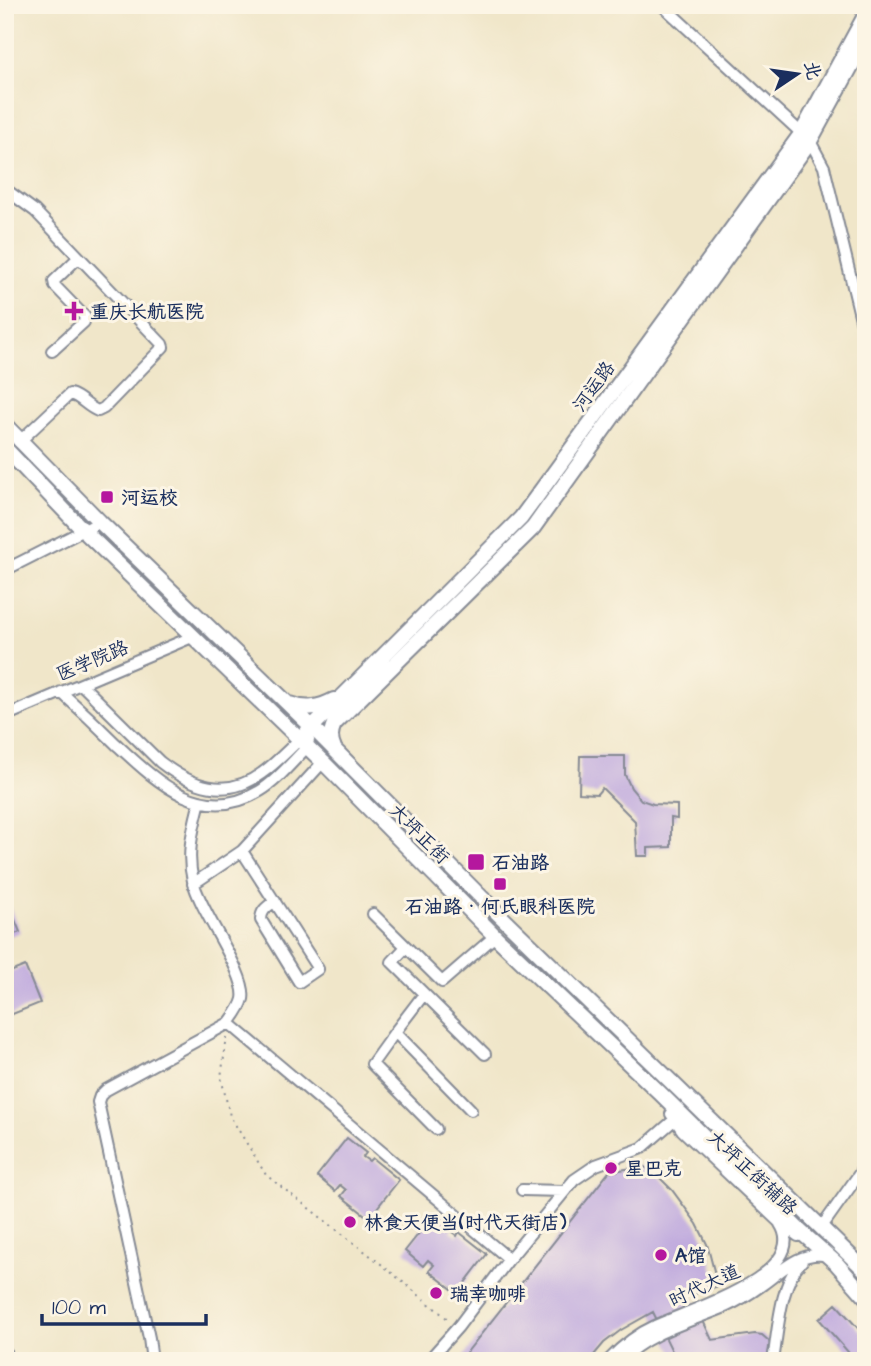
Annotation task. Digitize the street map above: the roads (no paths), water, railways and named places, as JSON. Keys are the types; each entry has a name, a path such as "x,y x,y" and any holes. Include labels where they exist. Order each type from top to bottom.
{"main road":[{"name":"河运路","path":"303,743 312,727 521,518 805,137 866,13"},
{"name":"河运路","path":"335,750 331,736 334,724 533,528 805,137 866,39"},
{"path":"5,425 11,447"},
{"name":"大坪正街","path":"11,447 100,522 866,1271"},
{"name":"大坪正街","path":"11,447 83,530 323,762 495,936 660,1093 866,1297"},
{"path":"288,704 314,708 344,694"}],"street":[{"path":"662,5 805,137 824,167 866,340"},
{"path":"5,189 35,211 163,348 104,408 97,411 70,394 11,447"},
{"path":"52,351 84,322 85,317 55,286 54,281 79,257"},
{"path":"5,570 100,522"},
{"name":"医学院路","path":"5,716 192,637"},
{"path":"81,684 160,762 174,773 200,785 227,787 254,779 303,743"},
{"path":"61,692 149,774 182,796 200,801 229,802 260,792 299,763 309,760 323,762"},
{"path":"272,783 303,743"},
{"path":"193,884 254,840 323,762"},
{"path":"152,1361 97,1102 106,1090 229,1023 238,1012 243,999 238,974 193,884 190,845 200,801"},
{"path":"242,851 275,901 318,969 299,982 261,920 264,909 275,901"},
{"path":"373,914 442,982 495,936"},
{"path":"407,947 392,962 485,1054"},
{"path":"424,994 372,1064 436,1129"},
{"path":"229,1023 509,1259"},
{"path":"394,1032 471,1110"},
{"name":"大坪正街辅路","path":"660,1093 682,1130 778,1221 830,1259"},
{"path":"428,1361 574,1180 585,1172 642,1148 674,1120"},
{"path":"821,1228 860,1173 866,1156"},
{"path":"522,1190 564,1191"},
{"name":"时代大道","path":"608,1361 630,1340 655,1326 734,1293 760,1276 780,1256 786,1244 784,1231 778,1221"},
{"path":"774,1361 788,1283 795,1268 810,1255"},
{"name":"时代大道","path":"620,1361 635,1348 659,1334 746,1296 796,1260 810,1255 830,1259"},
{"path":"5,1352 6,1361"}],"place":[{"name":"重庆长航医院","path":"74,311"},
{"name":"河运校","path":"107,497"},
{"name":"石油路","path":"476,862"},
{"name":"石油路‧何氏眼科医院","path":"500,884"},
{"name":"星巴克","path":"611,1168"},
{"name":"林食天便当(时代天街店)","path":"350,1222"},
{"name":"A馆","path":"661,1255"},
{"name":"瑞幸咖啡","path":"436,1293"}]}
